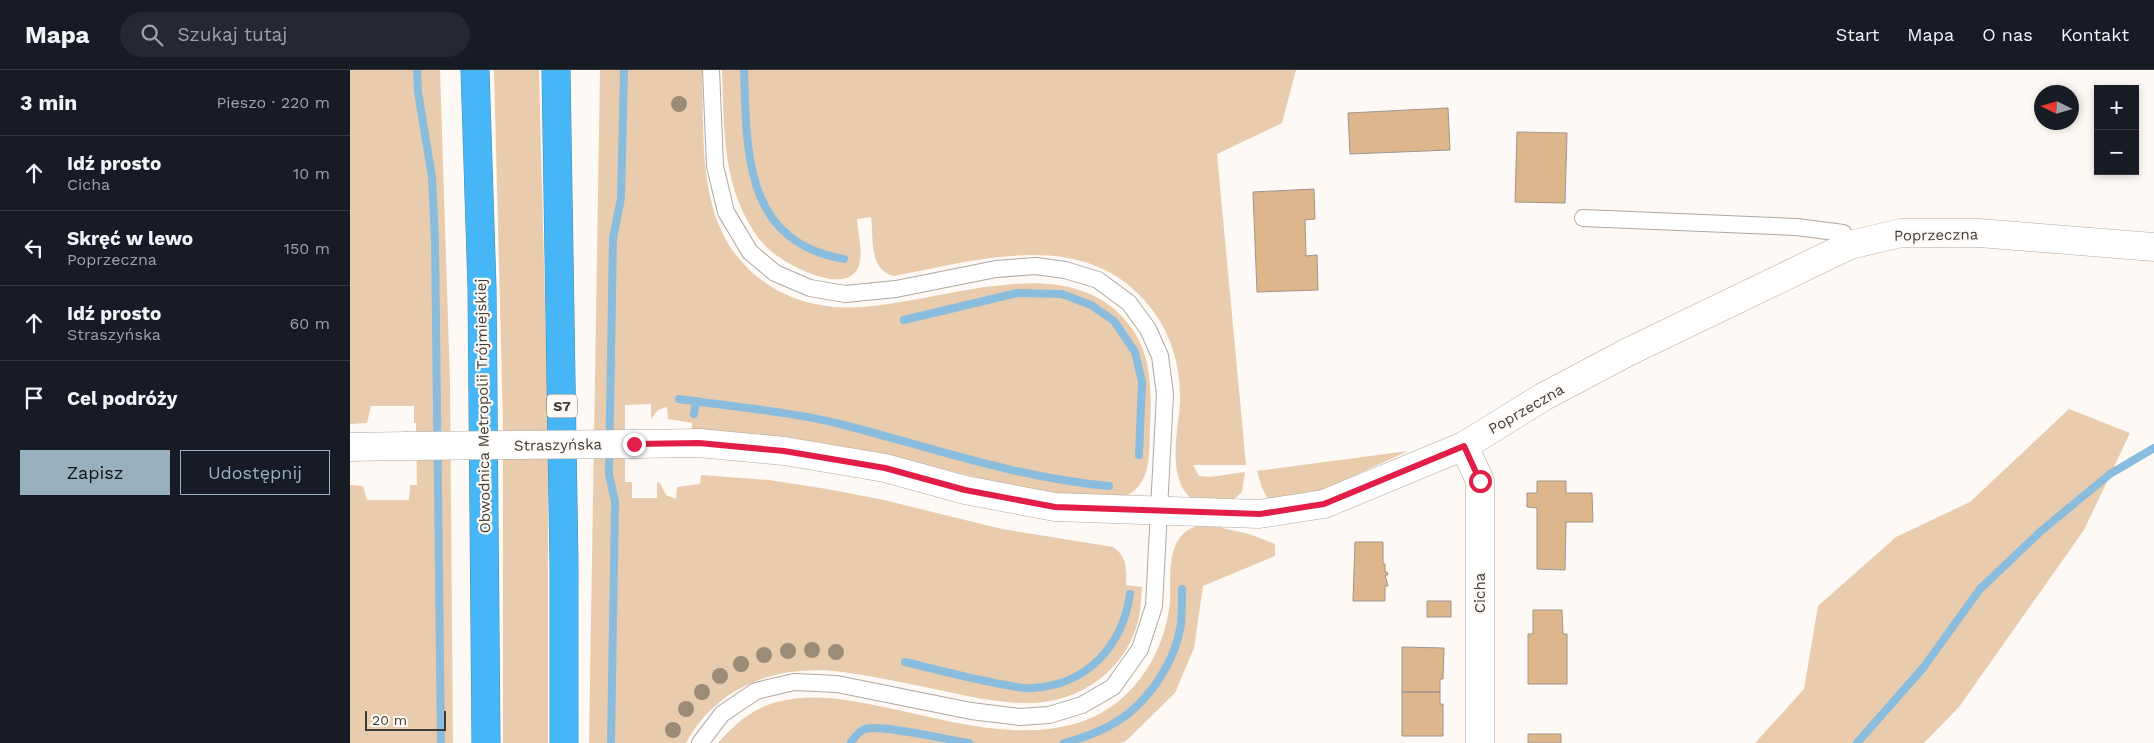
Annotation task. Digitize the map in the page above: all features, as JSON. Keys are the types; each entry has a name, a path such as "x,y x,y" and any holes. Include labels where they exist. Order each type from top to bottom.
{"highway":[{"name":"Obwodnica Metropolii Trójmiejskiej","path":"475,70 482,288 486,743"},
{"name":"S7","path":"556,70 564,565 564,743"}],"street":[{"name":"Poprzeczna","path":"885,468 965,490 1055,507 1260,514 1324,504 1464,446 1543,397 1628,352 1850,245 1901,233 1979,233 2154,247"},
{"name":"Straszyńska","path":"350,447 699,443 784,451 885,468"},
{"name":"Cicha","path":"1464,446 1480,481 1480,743"}],"lane":[{"path":"700,743 722,714 756,691 794,682 837,684 971,711 1020,717 1049,715 1082,705 1113,687 1140,649 1154,606 1165,394 1160,356 1148,329 1129,303 1098,280 1065,270 1036,266 996,269 896,289 845,294 810,288 775,273 750,252 726,212 715,166 711,70"},
{"path":"1583,218 1797,227 1843,233 1850,245"}],"shaded area":[{"path":"350,70 440,70 450,382 453,743 350,743 350,485 363,486 367,500 409,500 410,485 417,485 414,406 371,406 367,423 350,424"},
{"path":"494,70 539,70 548,422 548,743 503,743 503,423"},
{"path":"600,70 702,70 704,155 714,209 724,235 738,258 759,278 785,294 824,306 867,306 903,302 978,288 1015,284 1051,284 1084,292 1113,308 1126,321 1136,334 1147,363 1151,394 1149,456 1145,474 1136,489 1128,495 1110,499 1084,498 1051,493 979,478 896,457 811,441 692,429 692,423 668,419 667,407 658,410 651,419 651,404 625,405 625,482 632,482 632,498 657,498 657,482 660,483 666,495 676,499 677,487 700,484 701,475 769,480 884,500 1002,529 1113,547 1124,559 1126,585 1142,587 1140,610 1137,625 1121,657 1097,681 1066,697 1049,701 1020,703 987,700 843,672 796,671 752,682 733,692 715,706 699,723 686,743 589,743"},
{"path":"722,70 1296,70 1282,123 1217,154 1246,465 1193,465 1199,476 1210,477 1245,472 1242,492 1232,501 1193,500 1185,491 1179,480 1176,468 1180,390 1174,352 1164,328 1150,307 1124,282 1095,266 1064,257 1030,255 996,257 894,276 886,273 876,260 871,217 857,219 861,257 858,268 851,276 841,279 829,279 815,275 789,264 771,251 760,240 748,222 732,183 724,126"},
{"path":"2069,409 2130,433 2084,530 1959,707 1924,743 1755,743 1804,689 1818,606 1896,537 1970,502"},
{"path":"1408,451 1321,491 1268,499 1262,488 1257,471"},
{"path":"1220,523 1222,528 1249,534 1275,544 1275,556 1203,586 1194,648 1175,693 1126,741 1120,743 718,743 739,722 758,709 780,701 795,699 824,698 854,701 955,723 1003,730 1051,729 1094,717 1128,693 1141,678 1152,660 1161,641 1167,621 1172,558 1177,542 1186,531 1199,525"}],"building":[{"path":"1448,108 1450,150 1350,154 1348,113"},
{"path":"1517,132 1567,133 1565,203 1515,202"},
{"path":"1314,189 1315,219 1305,220 1306,256 1317,255 1318,290 1257,292 1253,192"},
{"path":"1537,481 1566,481 1566,493 1592,493 1593,522 1566,522 1565,570 1537,569 1537,508 1527,507 1527,493 1537,493"},
{"path":"1355,542 1383,542 1383,564 1385,564 1385,572 1388,575 1385,575 1388,586 1385,586 1385,601 1353,601"},
{"path":"1427,601 1451,601 1451,617 1427,617"},
{"path":"1533,610 1562,610 1563,634 1567,634 1567,684 1528,684 1528,634 1533,634"},
{"path":"1402,647 1444,648 1443,679 1440,679 1440,692 1402,692"},
{"path":"1402,692 1440,692 1440,704 1443,704 1443,736 1402,736"},
{"path":"1528,734 1561,734 1561,743 1528,743"}],"waterway":[{"path":"417,70 418,92 432,177 435,241 441,743"},
{"path":"611,743 615,502 609,474 613,238 621,198 624,70"},
{"path":"744,70 750,161 757,188 769,213 786,234 811,249 844,259"},
{"path":"904,320 1017,293 1062,294 1091,305 1114,321 1135,352 1142,382 1139,455"},
{"path":"679,399 780,412 840,424 1007,469 1075,482 1109,486"},
{"path":"694,414 696,401"},
{"path":"1857,743 1923,668 1980,589 2041,531 2110,474 2154,448"},
{"path":"1064,743 1100,731 1124,717 1136,707 1157,682 1178,639 1181,624 1182,589"},
{"path":"905,662 1019,687 1029,688 1052,685 1069,680 1099,660 1110,646 1119,631 1126,613 1130,594"},
{"path":"851,742 861,731 873,728 899,730 969,743"}],"route":[{"path":"634,444 699,443 784,451 885,468 965,490 1055,507 1260,514 1324,504 1464,446 1480,481"}]}
